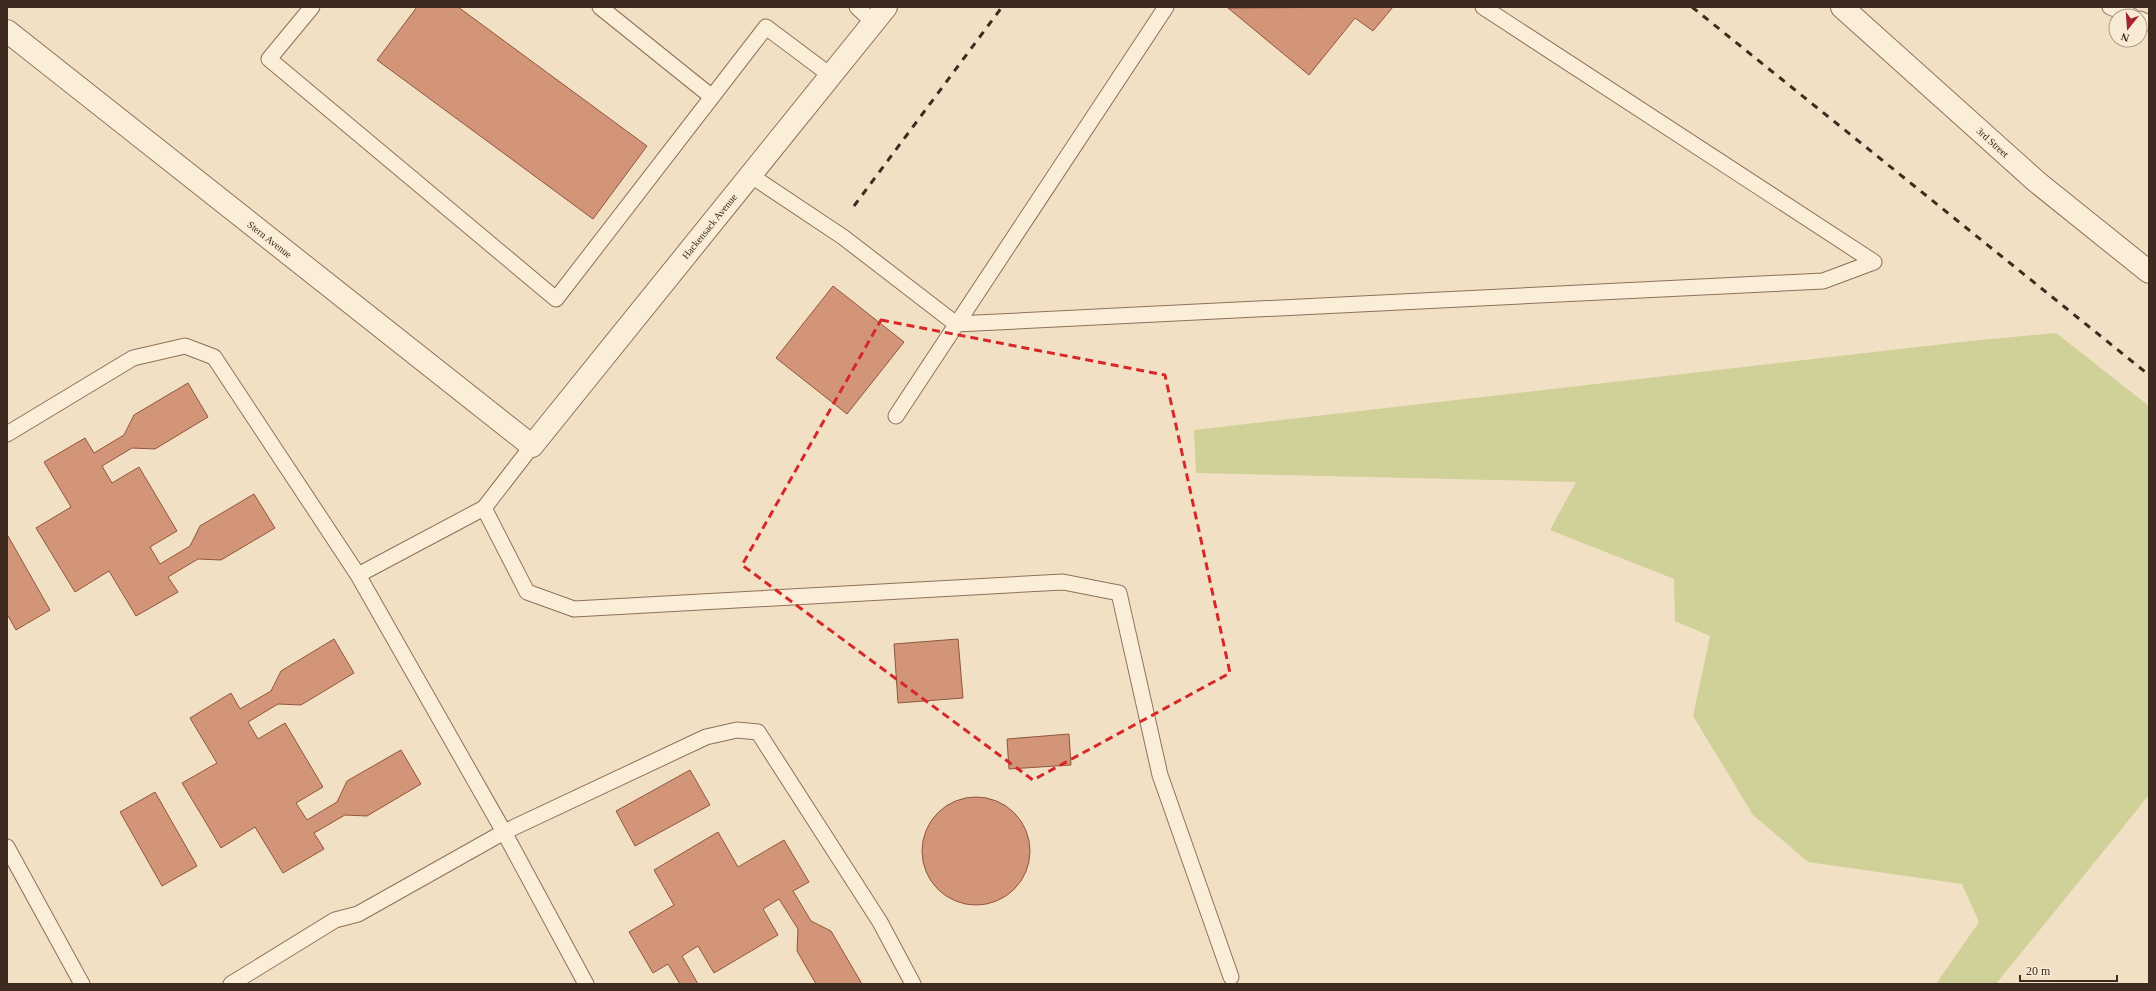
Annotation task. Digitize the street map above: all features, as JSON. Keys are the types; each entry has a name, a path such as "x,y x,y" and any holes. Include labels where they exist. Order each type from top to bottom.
{"street":[{"name":"3rd Street","path":"1842,7 2038,182 2149,272"},
{"name":"Hackensack Avenue","path":"532,446 830,75 880,15"},
{"name":"Stern Avenue","path":"7,31 532,446"}],"lane":[{"path":"312,7 269,59 556,299 766,27 830,75"},
{"path":"600,7 712,97"},
{"path":"857,7 880,15"},
{"path":"896,416 1166,7"},
{"path":"750,175 843,237 956,324 1823,281 1874,262 1483,7"},
{"path":"7,434 133,358 185,346 214,357 358,575 504,832 586,984"},
{"path":"358,575 484,508 532,446"},
{"path":"484,508 527,592 574,609 1063,582 1119,593 1160,775 1231,977"},
{"path":"231,984 335,920 358,914 504,832 606,786 706,736 737,730 758,732 880,922 913,984"},
{"path":"7,847 82,984"}],"highlighted area":[{"path":"881,320 1165,375 1230,673 1033,780 742,565"}],"green space":[{"path":"2056,333 2149,406 2149,795 1996,984 1936,984 1979,922 1962,884 1808,862 1753,815 1693,716 1710,636 1675,621 1674,579 1550,530 1576,482 1196,473 1194,430 1970,341"}],"building":[{"path":"417,7 458,7 647,146 593,219 377,60"},
{"path":"1393,7 1373,31 1355,18 1309,75 1228,8"},
{"path":"833,286 904,342 847,414 776,358"},
{"path":"188,383 208,417 155,449 132,448 102,466 112,483 139,467 177,531 150,547 160,564 190,546 200,526 254,494 275,528 221,560 198,559 168,577 178,592 136,616 109,571 75,592 36,528 71,507 44,462 85,438 94,453 124,435 134,415"},
{"path":"7,536 50,610 16,630 7,614"},
{"path":"334,639 354,673 301,705 278,704 248,722 258,739 285,723 323,787 296,803 307,820 337,802 347,781 401,750 421,784 367,816 345,815 314,833 324,849 283,873 255,827 221,848 182,783 217,763 190,718 231,693 240,709 271,691 281,671"},
{"path":"958,639 963,698 898,703 894,644"},
{"path":"1069,734 1071,765 1009,769 1007,739"},
{"path":"690,770 710,805 635,846 616,811"},
{"path":"155,792 197,866 162,886 120,812"},
{"path":"976,797 997,801 1014,813 1026,830 1030,851 1026,872 1014,889 997,901 976,905 955,901 938,889 926,872 922,851 926,830 938,813 955,801"},
{"path":"718,832 738,867 784,840 809,882 793,891 811,921 831,931 862,984 816,984 797,951 798,929 779,899 763,909 778,935 714,973 698,946 682,956 698,984 680,984 668,964 653,973 629,932 674,905 654,870"}],"railway":[{"path":"854,206 1002,7"},
{"path":"1692,7 2149,375"}]}
